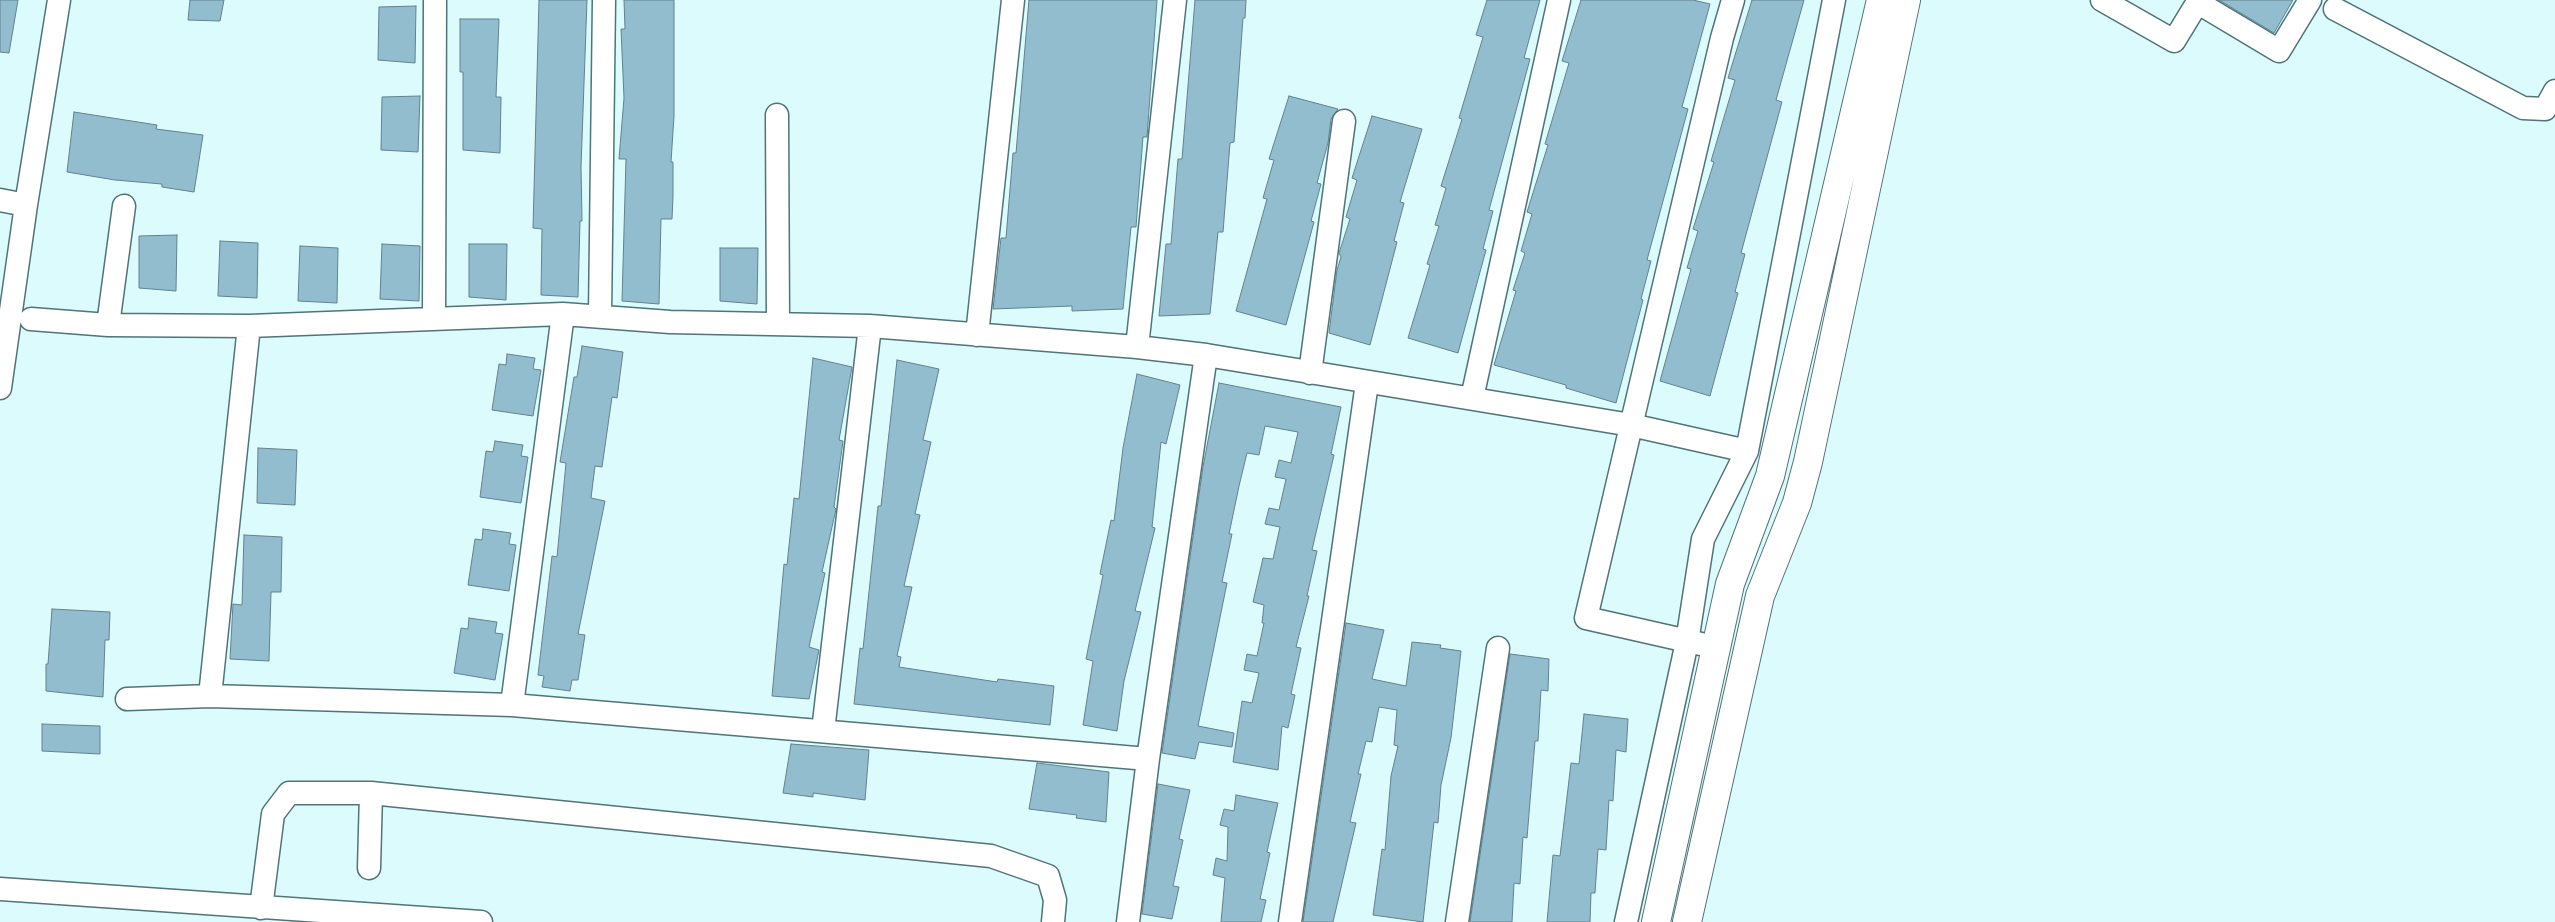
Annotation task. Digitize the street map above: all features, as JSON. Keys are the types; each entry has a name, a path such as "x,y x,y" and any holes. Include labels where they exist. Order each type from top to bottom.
{"street":[{"path":"0,388 14,320 26,205 59,0"},
{"path":"434,319 436,0"},
{"path":"600,315 604,0"},
{"path":"977,335 1013,0"},
{"path":"1138,347 1175,0"},
{"path":"1472,398 1559,0"},
{"path":"1716,647 1686,642 1586,618 1722,38 1734,0"},
{"path":"1626,922 1686,642 1703,539 1747,451 1834,0"},
{"path":"1656,922 1730,584 1772,469 1882,0"},
{"path":"1687,922 1760,596 1797,503 1808,462 1906,0"},
{"path":"2102,0 2174,41 2198,1 2279,51 2310,0"},
{"path":"2335,8 2523,108 2545,109 2555,91"},
{"path":"777,115 778,323"},
{"path":"1310,373 1344,121"},
{"path":"0,200 26,205"},
{"path":"108,325 124,206"},
{"path":"14,320 108,325 249,326 563,314 600,315 670,322 870,326 1138,347 1206,355 1631,425 1747,451"},
{"path":"512,704 563,314"},
{"path":"210,696 249,326"},
{"path":"823,731 870,326"},
{"path":"1128,922 1148,759 1206,355"},
{"path":"1290,922 1367,383"},
{"path":"1457,922 1498,648"},
{"path":"127,699 210,696 512,704 1148,759"},
{"path":"261,908 273,814 289,793 371,793 991,856 1048,876 1055,900 1053,922"},
{"path":"369,868 371,793"},
{"path":"0,889 481,922"}],"building":[{"path":"0,0 18,0 9,53 0,52"},
{"path":"190,0 224,0 220,21 188,20"},
{"path":"539,0 587,0 581,167 582,221 580,221 578,297 541,295 542,229 533,228"},
{"path":"624,0 674,0 674,116 671,162 673,162 672,219 661,219 659,304 622,301 626,159 619,159 624,98 621,29 625,29"},
{"path":"1029,0 1157,0 1147,137 1143,137 1136,227 1131,227 1123,309 1072,311 1072,306 993,309 1001,238 1006,238 1013,153 1016,153"},
{"path":"1195,0 1246,0 1234,142 1230,143 1223,232 1218,232 1210,314 1159,316 1166,244 1171,244 1178,159 1182,159"},
{"path":"1487,0 1540,0 1524,58 1530,59 1489,210 1493,211 1483,249 1486,250 1458,353 1408,338 1430,265 1427,264 1439,226 1435,225 1446,188 1441,186 1462,119 1459,118 1483,37 1476,35"},
{"path":"1581,0 1693,0 1710,4 1682,107 1688,109 1647,260 1651,261 1641,299 1643,300 1616,403 1566,388 1566,385 1494,365 1516,291 1513,290 1525,253 1521,251 1532,214 1527,212 1548,145 1545,144 1569,63 1562,61"},
{"path":"1752,0 1804,0 1776,100 1782,102 1741,253 1745,254 1735,292 1738,293 1710,396 1660,381 1691,269 1687,268 1698,231 1693,229 1714,162 1711,161 1735,80 1728,78"},
{"path":"2219,0 2293,0 2274,33"},
{"path":"416,6 415,63 378,60 379,7"},
{"path":"460,19 499,19 496,97 501,97 500,153 463,150 463,72 460,72"},
{"path":"420,96 418,152 381,150 382,97"},
{"path":"1289,96 1338,109 1331,119 1328,143 1317,183 1321,184 1311,221 1314,222 1286,325 1236,311 1267,199 1263,198 1274,160 1269,159"},
{"path":"74,112 157,125 156,129 203,135 194,192 162,187 162,184 115,180 67,172"},
{"path":"1372,116 1422,129 1400,202 1404,203 1394,241 1397,242 1370,345 1329,333 1337,270 1341,257 1339,253 1350,219 1346,217 1357,180 1352,178"},
{"path":"177,235 176,291 139,288 139,236"},
{"path":"220,241 258,243 257,298 218,296"},
{"path":"382,244 420,246 419,301 380,299"},
{"path":"469,244 507,244 506,300 469,297"},
{"path":"300,246 338,248 337,303 298,301"},
{"path":"720,248 758,248 757,304 720,301"},
{"path":"582,346 623,352 617,398 612,397 602,467 595,466 591,498 605,501 578,634 585,635 578,680 572,680 570,691 542,687 544,676 538,675 552,556 557,557 566,463 560,462 574,377 577,377"},
{"path":"507,354 535,358 533,369 541,370 533,416 492,410 499,364 506,365"},
{"path":"813,358 852,367 839,440 843,441 834,507 836,509 822,572 825,573 809,647 819,650 809,699 772,696 784,564 787,565 794,498 799,499"},
{"path":"897,360 939,369 923,440 931,442 915,514 920,515 904,586 912,587 897,656 901,657 899,667 997,682 998,679 1054,686 1050,725 854,704 860,648 863,649 878,506 881,506"},
{"path":"1137,374 1180,385 1166,444 1161,442 1152,527 1155,528 1135,611 1141,612 1124,681 1117,731 1083,725 1093,661 1086,659 1103,575 1100,574 1111,520 1114,521 1123,448"},
{"path":"1219,383 1341,407 1331,454 1334,455 1312,550 1317,551 1307,596 1309,596 1296,647 1301,648 1291,694 1295,695 1288,728 1282,726 1278,770 1233,762 1242,701 1252,703 1259,673 1244,670 1247,654 1257,656 1264,623 1262,623 1264,605 1253,602 1263,558 1273,559 1280,527 1265,524 1269,508 1279,510 1286,479 1275,477 1279,460 1291,463 1298,432 1265,426 1259,455 1247,453 1239,486 1222,582 1227,583 1198,726 1234,733 1232,747 1199,742 1195,759 1162,753 1203,467"},
{"path":"495,441 523,445 521,456 528,457 521,503 480,497 486,451 493,452"},
{"path":"258,448 297,450 295,505 257,503"},
{"path":"483,529 511,533 509,544 516,545 509,591 468,585 475,539 482,540"},
{"path":"244,535 282,537 281,592 271,592 269,661 230,659 233,604 242,605"},
{"path":"52,609 110,612 109,640 105,640 103,697 46,691 46,664 48,664"},
{"path":"469,618 497,622 495,633 503,634 495,680 454,673 461,628 468,629"},
{"path":"1346,623 1384,630 1372,679 1406,686 1412,642 1441,645 1440,648 1461,651 1451,738 1441,785 1438,823 1434,822 1423,922 1373,915 1382,849 1385,850 1391,776 1398,746 1394,745 1397,710 1379,707 1372,742 1366,741 1358,774 1361,774 1350,822 1356,823 1333,922 1303,922"},
{"path":"1510,654 1549,659 1548,691 1541,690 1538,741 1535,741 1527,838 1523,837 1520,884 1514,883 1512,922 1470,922"},
{"path":"1584,714 1628,719 1626,752 1616,750 1613,801 1609,800 1606,850 1598,849 1595,893 1591,893 1590,922 1547,922 1553,855 1560,856 1571,763 1579,764"},
{"path":"42,724 100,726 100,754 42,751"},
{"path":"791,744 869,750 865,800 813,793 813,797 783,793"},
{"path":"1037,763 1109,772 1106,822 1076,818 1077,815 1029,809"},
{"path":"1158,784 1190,790 1179,839 1183,840 1173,886 1179,887 1172,919 1142,914"},
{"path":"1236,795 1278,803 1267,852 1270,853 1260,899 1266,900 1261,922 1221,922 1225,878 1213,875 1216,858 1227,861 1228,827 1220,825 1224,809 1234,811"}]}
